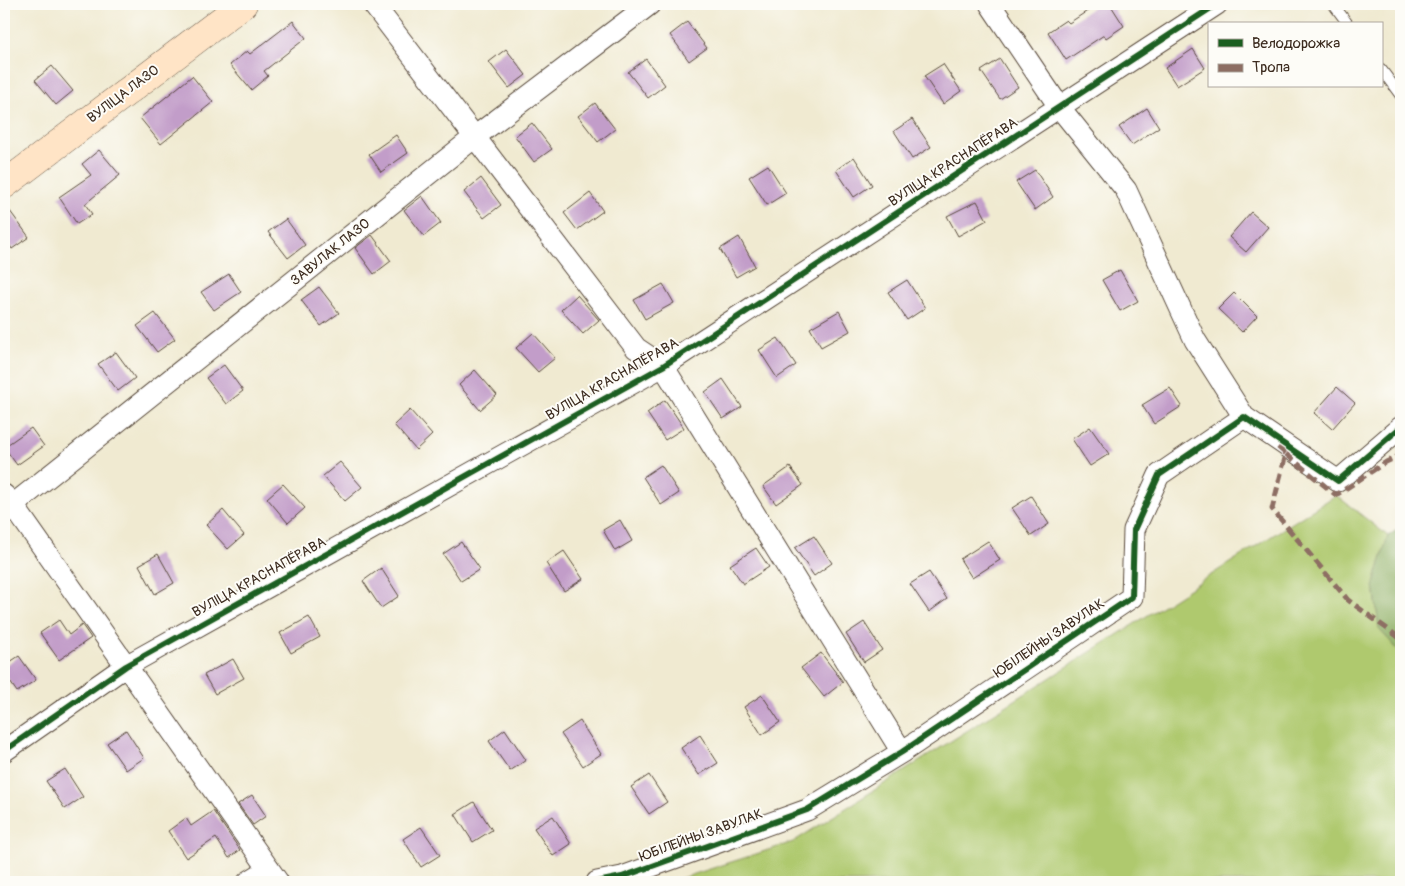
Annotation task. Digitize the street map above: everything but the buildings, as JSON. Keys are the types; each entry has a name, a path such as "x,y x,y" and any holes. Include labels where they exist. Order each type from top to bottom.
{"main road":[{"name":"ВУЛІЦА ЛАЗО","path":"4,185 243,4"}],"street":[{"path":"373,4 476,136 636,348 663,366 902,752"},
{"name":"ЗАВУЛАК ЛАЗО","path":"9,500 476,136 650,4"},
{"path":"990,4 1060,108 1126,190 1195,340 1244,417 1338,481 1401,427"},
{"name":"ВУЛІЦА КРАСНАПЁРАВА","path":"4,751 126,666 663,366 1217,4"},
{"name":"ЮБІЛЕЙНЫ ЗАВУЛАК","path":"597,882 622,877 807,810 902,752 1132,597 1134,530 1159,475 1244,417"},
{"path":"9,500 274,876 248,882"}],"lane":[{"path":"1333,4 1346,22"},
{"path":"1382,70 1401,96"}],"green space":[{"path":"1336,495 1388,536 1374,584 1379,629 1401,653 1401,882 670,882 793,842"},
{"path":"1401,527 1401,653 1379,629 1374,584 1388,536"}],"marked path":[{"path":"1278,447 1286,454 1272,509 1348,600 1401,639"},
{"path":"1286,454 1336,495 1386,462 1401,455"}],"cycle path":[{"path":"4,751 126,666 663,366 1217,4"},
{"path":"597,882 622,877 807,810 902,752 1132,597 1134,530 1159,475 1244,417 1338,481 1401,427"}]}
